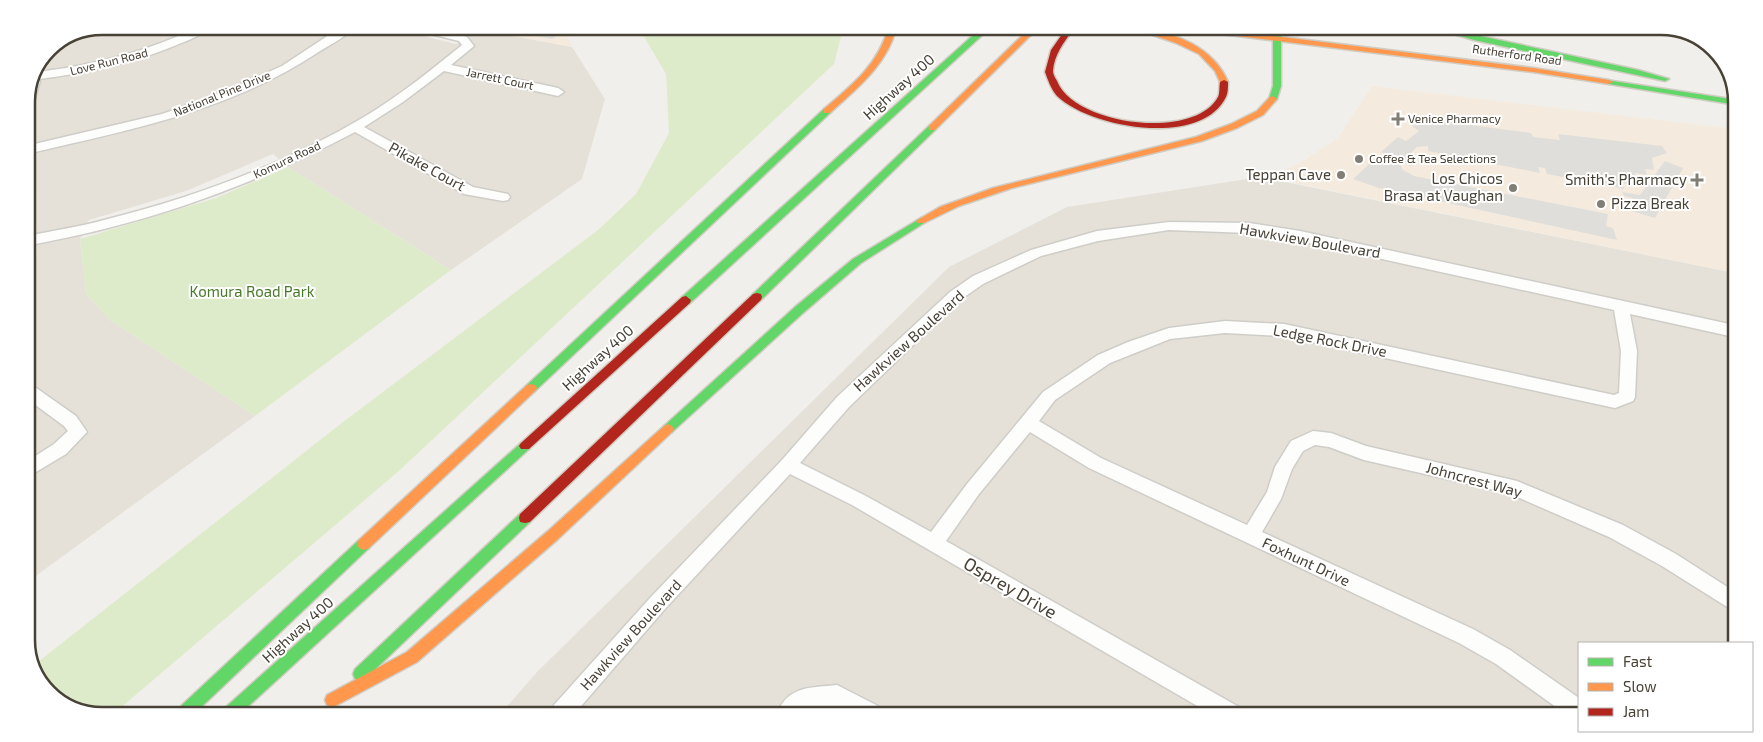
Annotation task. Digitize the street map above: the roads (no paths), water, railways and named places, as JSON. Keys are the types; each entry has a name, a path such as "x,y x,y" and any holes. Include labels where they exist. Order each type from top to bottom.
{"main road":[{"path":"191,707 852,88 876,63 888,47 891,35"},
{"path":"937,73 955,43 962,35"},
{"name":"Highway 400","path":"236,707 978,35"},
{"path":"325,707 827,230 1027,35"},
{"path":"1066,35 1055,50 1049,72 1058,92 1071,103 1090,113 1117,122 1143,125 1171,125 1196,118 1210,110 1221,99 1225,86 1223,75 1205,55 1192,47 1163,35"},
{"path":"332,700 412,657 553,535 857,261 927,217 967,201 1019,183 1208,137 1249,121 1271,105 1277,86 1279,35"},
{"name":"Rutherford Road","path":"1293,35 1533,70 1728,103"},
{"name":"Rutherford Road","path":"1298,35 1569,63 1670,79 1550,55 1464,35"}],"street":[{"name":"Love Run Road","path":"40,76 74,71 149,53 191,35"},
{"name":"National Pine Drive","path":"35,148 166,117 213,101 286,68 337,35"},
{"name":"Komura Road","path":"35,239 107,224 182,202 263,171 355,127 421,84 468,46 463,39 447,35"},
{"name":"Jarrett Court","path":"443,67 558,92"},
{"name":"Pikake Court","path":"355,127 469,192 503,197"},
{"name":"Hawkview Boulevard","path":"566,707 657,604 788,465 843,402 955,296 978,280 1036,252 1097,236 1169,226 1249,228 1300,236 1728,330"},
{"name":"Ledge Rock Drive","path":"933,544 973,488 1049,396 1104,359 1168,334 1225,327 1284,330 1614,402 1627,397 1629,373 1630,354 1626,322 1620,306"},
{"path":"35,396 70,421 78,432 60,449 35,465"},
{"name":"Foxhunt Drive","path":"1027,422 1095,463 1466,636 1503,657 1573,707"},
{"name":"Johncrest Way","path":"1250,536 1275,494 1284,467 1296,446 1314,438 1322,439 1364,453 1511,486 1616,532 1669,560 1728,598"},
{"name":"Osprey Drive","path":"788,465 858,500 1219,707"},
{"path":"793,707 799,700 837,695 859,707"}],"place":[{"name":"Venice Pharmacy","path":"1398,119"},
{"name":"Coffee & Tea Selections","path":"1359,159"},
{"name":"Teppan Cave","path":"1341,175"},
{"name":"Smith's Pharmacy","path":"1697,180"},
{"name":"Los Chicos Brasa at Vaughan","path":"1513,188"},
{"name":"Pizza Break","path":"1601,204"}],"park label":[{"name":"Komura Road Park","path":"252,292"}]}
